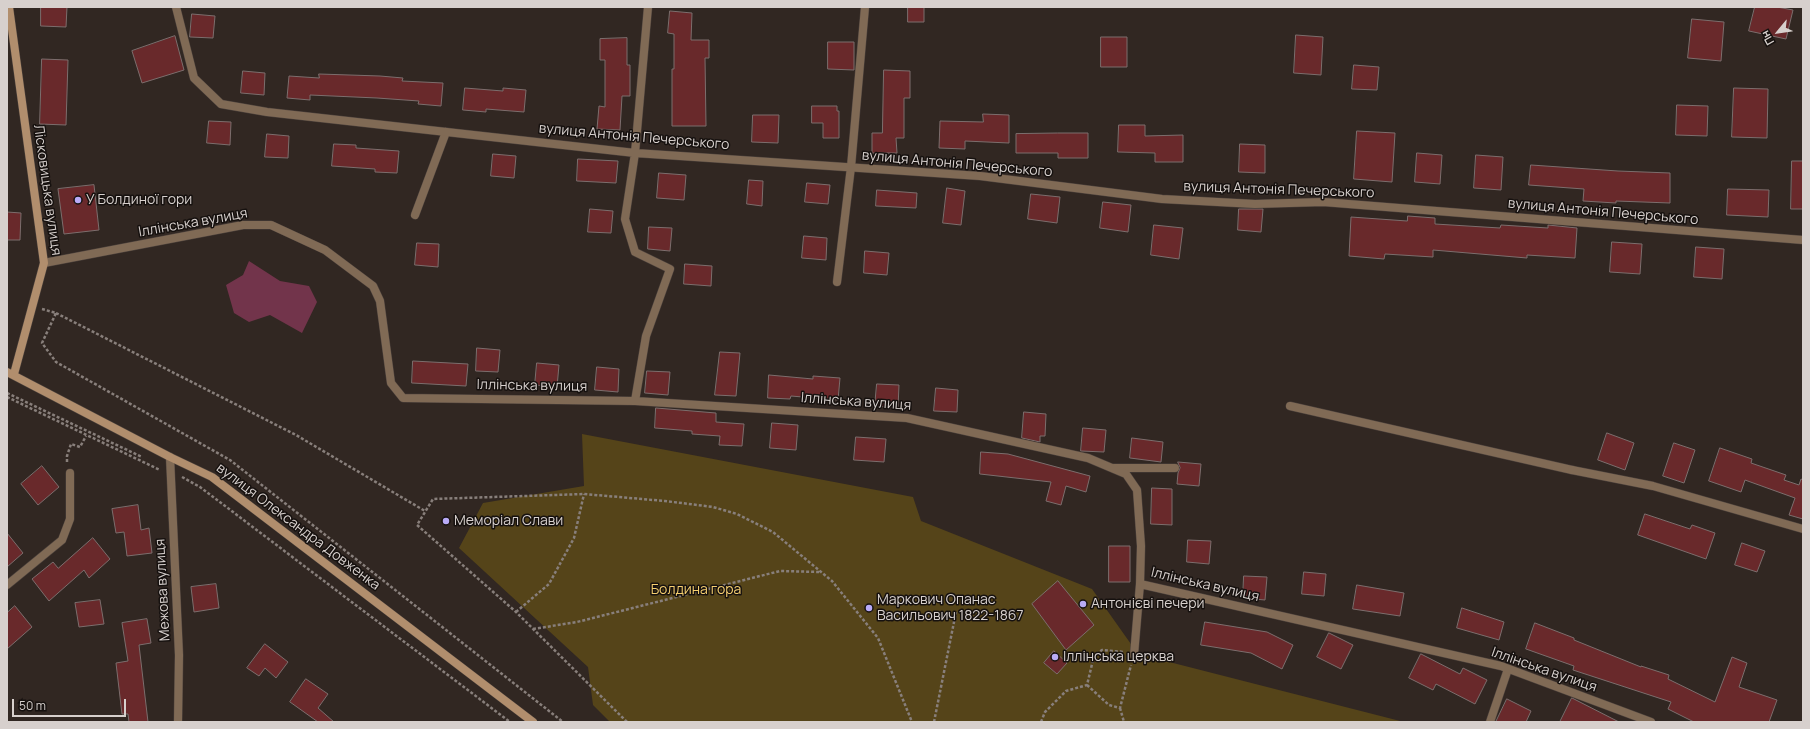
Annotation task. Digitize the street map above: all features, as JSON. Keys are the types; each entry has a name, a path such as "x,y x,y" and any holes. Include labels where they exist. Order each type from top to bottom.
{"main road":[{"name":"Лісковицька вулиця","path":"8,7 44,264 11,373"},
{"name":"вулиця Олександра Довженка","path":"11,373 170,457 212,477 533,722"}],"street":[{"name":"вулиця Антонія Печерського","path":"176,7 194,78 221,104 267,112 635,153 980,176 1162,199 1255,204 1323,202 1803,240"},
{"path":"635,400 646,336 670,269 635,252 625,219 635,153 648,7"},
{"path":"838,282 851,167 865,7"},
{"path":"415,214 446,132"},
{"name":"Іллінська вулиця","path":"44,264 243,224 271,225 325,250 374,286 380,301 391,383 403,398 635,400 907,418 1088,458 1126,474 1137,490 1141,546 1140,584 1508,668 1650,722"},
{"path":"1290,406 1572,470 1653,486 1803,529"},
{"name":"Межова вулиця","path":"170,457 179,655 178,722"},
{"path":"1114,468 1175,468"},
{"path":"7,585 62,540 70,519 70,472"},
{"path":"1134,655 1140,584"},
{"path":"1490,722 1508,668"}],"path":[{"path":"41,309 56,313 296,435 425,512"},
{"path":"56,313 42,343 56,362 230,460 563,722"},
{"path":"7,393 200,487 510,722"},
{"path":"7,397 86,436 171,473"},
{"path":"70,472 67,456 71,444 80,447 86,436"},
{"path":"516,612 549,584 574,538 582,509 584,494"},
{"path":"627,722 516,612 417,525 433,499 584,494 713,507 737,514 773,532 832,581 878,638 912,722"},
{"path":"534,629 576,622 780,571 822,572"},
{"path":"934,722 956,612"},
{"path":"1087,685 1094,656 1102,650 1118,650 1134,655 1120,708 1124,722"},
{"path":"1087,685 1109,705 1120,708"},
{"path":"1041,722 1045,712 1066,691 1087,685"}],"green space":[{"name":"Болдина гора","path":"582,434 913,497 921,521 1092,589 1138,654 1404,722 610,722 593,705 588,667 459,548 483,503 584,486"}],"shaded area":[{"path":"249,261 280,281 309,286 317,302 302,333 270,315 249,322 234,313 226,285 243,275"}],"building":[{"path":"41,7 67,7 66,27 41,26"},
{"path":"908,7 924,7 924,22 908,22"},
{"path":"1755,7 1777,7 1793,10 1786,39 1749,31"},
{"path":"670,11 692,13 691,40 709,40 709,58 705,58 706,126 672,126 672,69 674,69 674,34 668,33"},
{"path":"192,14 215,16 213,38 190,37"},
{"path":"1692,19 1724,22 1721,61 1688,58"},
{"path":"1296,35 1323,37 1321,75 1294,73"},
{"path":"175,36 184,70 142,83 132,51"},
{"path":"1101,37 1127,37 1127,67 1101,67"},
{"path":"627,38 627,65 630,65 630,96 622,96 620,130 597,129 599,106 605,107 605,60 600,60 600,39"},
{"path":"828,42 854,42 854,70 828,69"},
{"path":"42,59 68,60 66,125 40,124"},
{"path":"1354,65 1379,67 1377,90 1352,89"},
{"path":"884,70 910,71 910,98 904,98 904,138 896,138 897,153 872,153 872,133 882,133"},
{"path":"243,71 265,73 264,95 241,93"},
{"path":"319,74 380,76 403,78 402,81 443,83 441,106 418,104 419,101 377,98 310,95 310,100 287,98 289,76 319,78"},
{"path":"465,88 503,91 503,88 526,90 524,112 486,109 486,112 463,110"},
{"path":"1734,88 1768,89 1767,138 1732,137"},
{"path":"1677,105 1708,106 1707,136 1676,135"},
{"path":"812,106 837,106 837,111 839,111 839,138 823,138 823,123 812,123"},
{"path":"983,114 1009,115 1009,143 965,141 965,149 939,148 940,121 983,122"},
{"path":"753,115 779,115 778,143 752,142"},
{"path":"209,121 231,122 230,145 207,143"},
{"path":"1119,125 1145,125 1145,136 1183,135 1183,162 1155,162 1155,153 1118,152"},
{"path":"1357,131 1395,133 1392,182 1354,179"},
{"path":"1088,133 1088,158 1058,158 1058,153 1016,153 1016,134"},
{"path":"267,134 289,136 288,158 265,157"},
{"path":"334,144 356,145 356,148 399,151 397,173 375,172 375,169 332,166"},
{"path":"1240,144 1265,145 1265,173 1239,172"},
{"path":"1417,153 1442,155 1440,184 1415,182"},
{"path":"493,154 516,156 514,178 491,176"},
{"path":"1476,155 1503,157 1501,190 1474,188"},
{"path":"578,159 618,161 616,183 577,181"},
{"path":"1792,161 1803,161 1803,209 1791,209"},
{"path":"1531,165 1670,173 1670,203 1616,201 1616,203 1583,201 1584,189 1529,185"},
{"path":"659,173 686,175 684,200 657,198"},
{"path":"749,180 763,181 762,206 747,204"},
{"path":"807,183 830,185 828,204 805,202"},
{"name":"У Болдиної гори","path":"94,185 99,230 64,234 58,189"},
{"path":"947,188 965,191 961,225 943,223"},
{"path":"1728,189 1769,190 1768,217 1727,215"},
{"path":"877,190 917,193 916,208 876,206"},
{"path":"1031,194 1060,197 1057,223 1028,219"},
{"path":"1103,202 1131,205 1128,232 1100,228"},
{"path":"590,209 613,211 611,233 588,232"},
{"path":"1239,209 1263,209 1261,232 1238,230"},
{"path":"7,212 21,213 20,240 7,240"},
{"path":"1408,216 1435,218 1435,224 1500,228 1501,225 1548,228 1548,225 1577,228 1575,258 1527,255 1527,258 1433,250 1433,257 1385,254 1384,259 1349,256 1351,217 1407,221"},
{"path":"1154,225 1183,228 1179,259 1151,255"},
{"path":"649,227 672,228 670,251 648,249"},
{"path":"804,236 827,238 826,260 802,258"},
{"path":"1612,242 1642,244 1640,274 1610,272"},
{"path":"417,243 439,244 438,267 415,265"},
{"path":"1696,247 1724,249 1722,279 1694,277"},
{"path":"865,251 889,253 887,275 864,273"},
{"path":"685,264 712,266 711,286 684,284"},
{"path":"477,348 500,350 498,372 476,371"},
{"path":"720,352 740,353 736,396 715,395"},
{"path":"413,361 468,364 466,386 412,383"},
{"path":"537,363 559,365 557,387 535,385"},
{"path":"597,367 619,369 618,392 595,390"},
{"path":"647,371 670,372 668,395 645,393"},
{"path":"769,375 813,379 813,376 840,378 838,400 791,396 790,399 768,398"},
{"path":"877,384 899,385 898,408 875,406"},
{"path":"936,388 958,390 957,412 934,411"},
{"path":"656,408 716,413 716,422 744,424 742,446 719,445 720,436 692,434 692,431 655,428"},
{"path":"1024,412 1046,414 1045,436 1040,436 1040,442 1022,438"},
{"path":"772,423 798,425 796,450 770,448"},
{"path":"1083,428 1106,430 1104,452 1081,451"},
{"path":"1607,433 1634,443 1625,470 1598,460"},
{"path":"856,437 886,439 884,462 854,460"},
{"path":"1132,438 1163,442 1161,462 1130,458"},
{"path":"1674,443 1695,450 1684,483 1663,476"},
{"path":"1720,448 1752,459 1751,463 1786,475 1784,480 1799,485 1801,479 1803,480 1803,519 1789,515 1795,498 1745,480 1741,492 1709,481"},
{"path":"981,452 1008,454 1090,476 1086,492 1066,486 1061,505 1046,501 1051,482 980,474"},
{"path":"1178,462 1201,464 1199,486 1177,484 1180,468"},
{"path":"42,466 59,487 38,505 21,484"},
{"path":"1152,488 1172,489 1172,525 1151,524"},
{"path":"138,505 141,530 149,528 152,553 127,556 124,532 116,533 112,509"},
{"path":"1645,514 1690,529 1692,525 1715,533 1706,559 1638,535"},
{"path":"7,533 23,553 7,567"},
{"path":"93,538 110,559 89,578 84,570 49,601 32,579 53,562 58,568"},
{"path":"1188,540 1211,541 1209,564 1187,562"},
{"path":"1742,543 1765,551 1757,572 1735,565"},
{"path":"1109,546 1130,546 1130,582 1109,582"},
{"path":"1304,572 1326,574 1324,596 1302,594"},
{"path":"1244,576 1267,577 1265,600 1243,598"},
{"path":"1058,581 1094,625 1066,650 1032,604"},
{"path":"216,584 219,608 194,612 191,587"},
{"path":"1357,585 1404,593 1400,616 1353,609"},
{"path":"100,600 104,624 79,627 75,603"},
{"path":"15,606 32,627 7,649 7,613"},
{"path":"1462,608 1504,622 1499,640 1457,628"},
{"path":"147,619 151,643 139,645 148,722 129,722 128,714 122,714 116,663 128,661 122,623"},
{"path":"1205,622 1267,632 1293,645 1282,669 1251,653 1201,645"},
{"path":"1535,623 1641,667 1669,675 1668,679 1715,702 1732,657 1747,663 1739,687 1777,700 1769,722 1694,722 1668,709 1671,702 1573,670 1574,666 1526,649"},
{"path":"1329,633 1353,645 1341,669 1317,657"},
{"path":"265,644 288,662 276,678 265,668 259,676 247,668"},
{"name":"Іллінська церква","path":"1054,651 1067,663 1057,674 1044,663"},
{"path":"1421,654 1460,674 1463,668 1487,680 1475,704 1436,684 1433,690 1409,678"},
{"path":"306,679 328,694 318,708 334,722 318,722 290,702"},
{"path":"1572,698 1619,722 1560,722"},
{"path":"1507,699 1531,711 1526,722 1496,722"}],"place":[{"name":"У Болдиної гори","path":"78,200"},
{"name":"Меморіал Слави","path":"446,521"},
{"name":"Антонієві печери","path":"1083,604"},
{"name":"Маркович Опанас Васильович 1822-1867","path":"869,608"},
{"name":"Іллінська церква","path":"1055,657"}]}
